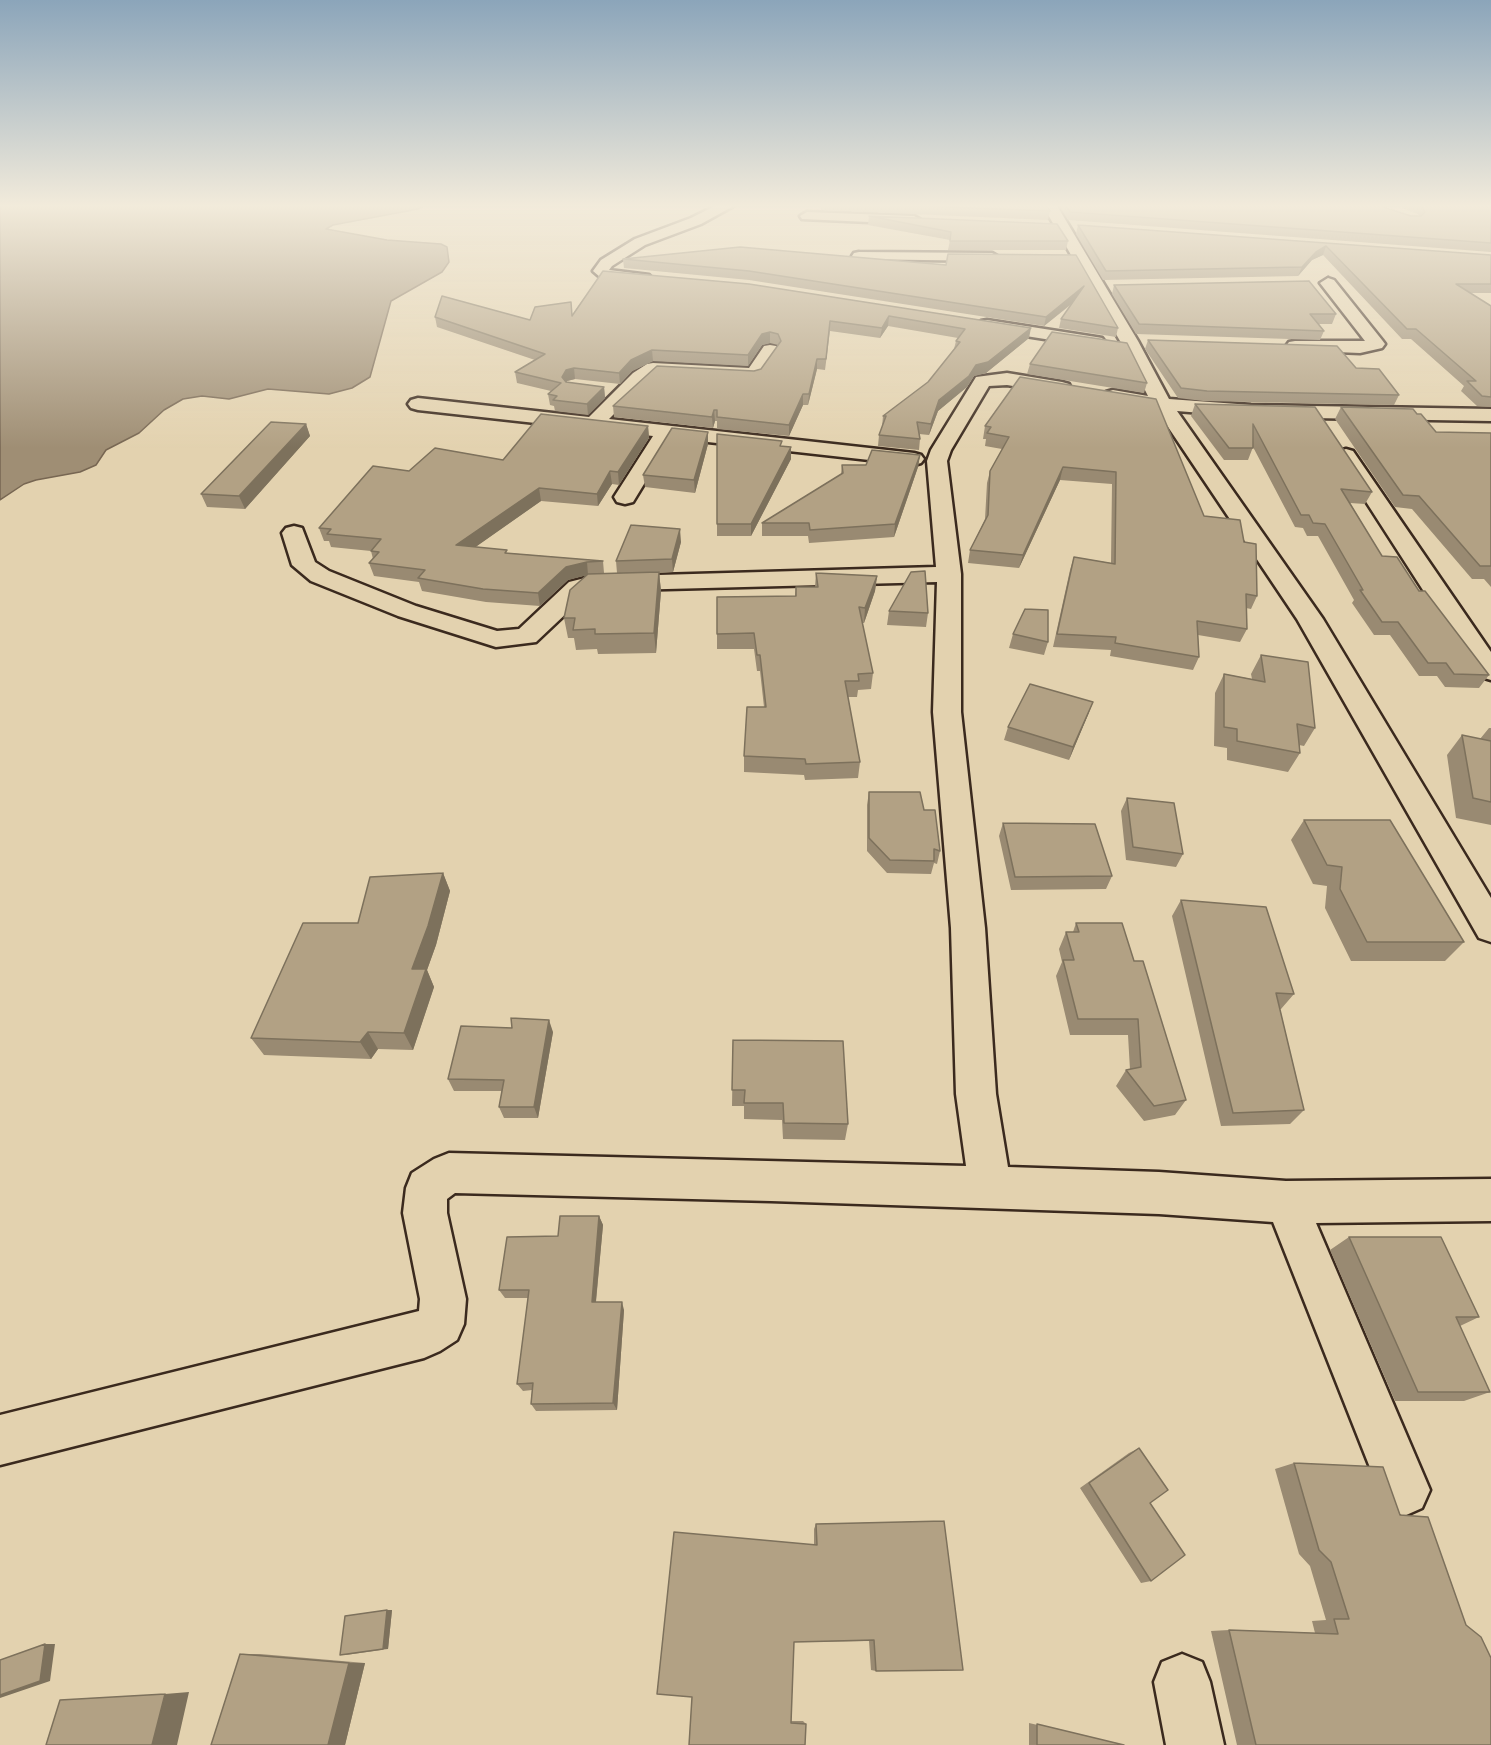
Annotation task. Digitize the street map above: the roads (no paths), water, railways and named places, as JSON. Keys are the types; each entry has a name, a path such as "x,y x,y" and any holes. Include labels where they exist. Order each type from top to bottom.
{"street":[{"path":"1108,285 1138,343 1162,404 1310,619 1491,928"},
{"path":"1273,346 1360,348 1375,346 1376,342 1325,285"},
{"path":"975,323 1138,343"},
{"path":"595,422 640,377 653,369 754,374 770,350"},
{"path":"990,1189 976,1094 968,928 947,712 949,574 937,461 941,450 982,382 1007,378 1162,404 1241,411 1491,416"},
{"path":"606,390 626,392"},
{"path":"418,404 937,461"},
{"path":"1318,413 1468,640 1491,671"},
{"path":"625,496 667,430"},
{"path":"294,533 304,565 320,576 407,611 496,639 527,636 578,587 589,584 949,574"},
{"path":"0,1440 424,1335 441,1324 443,1299 425,1213 427,1188 449,1173 771,1180 1159,1193 1286,1202 1491,1200"},
{"path":"1286,1202 1404,1490"},
{"path":"1182,1682 1195,1745"}]}
